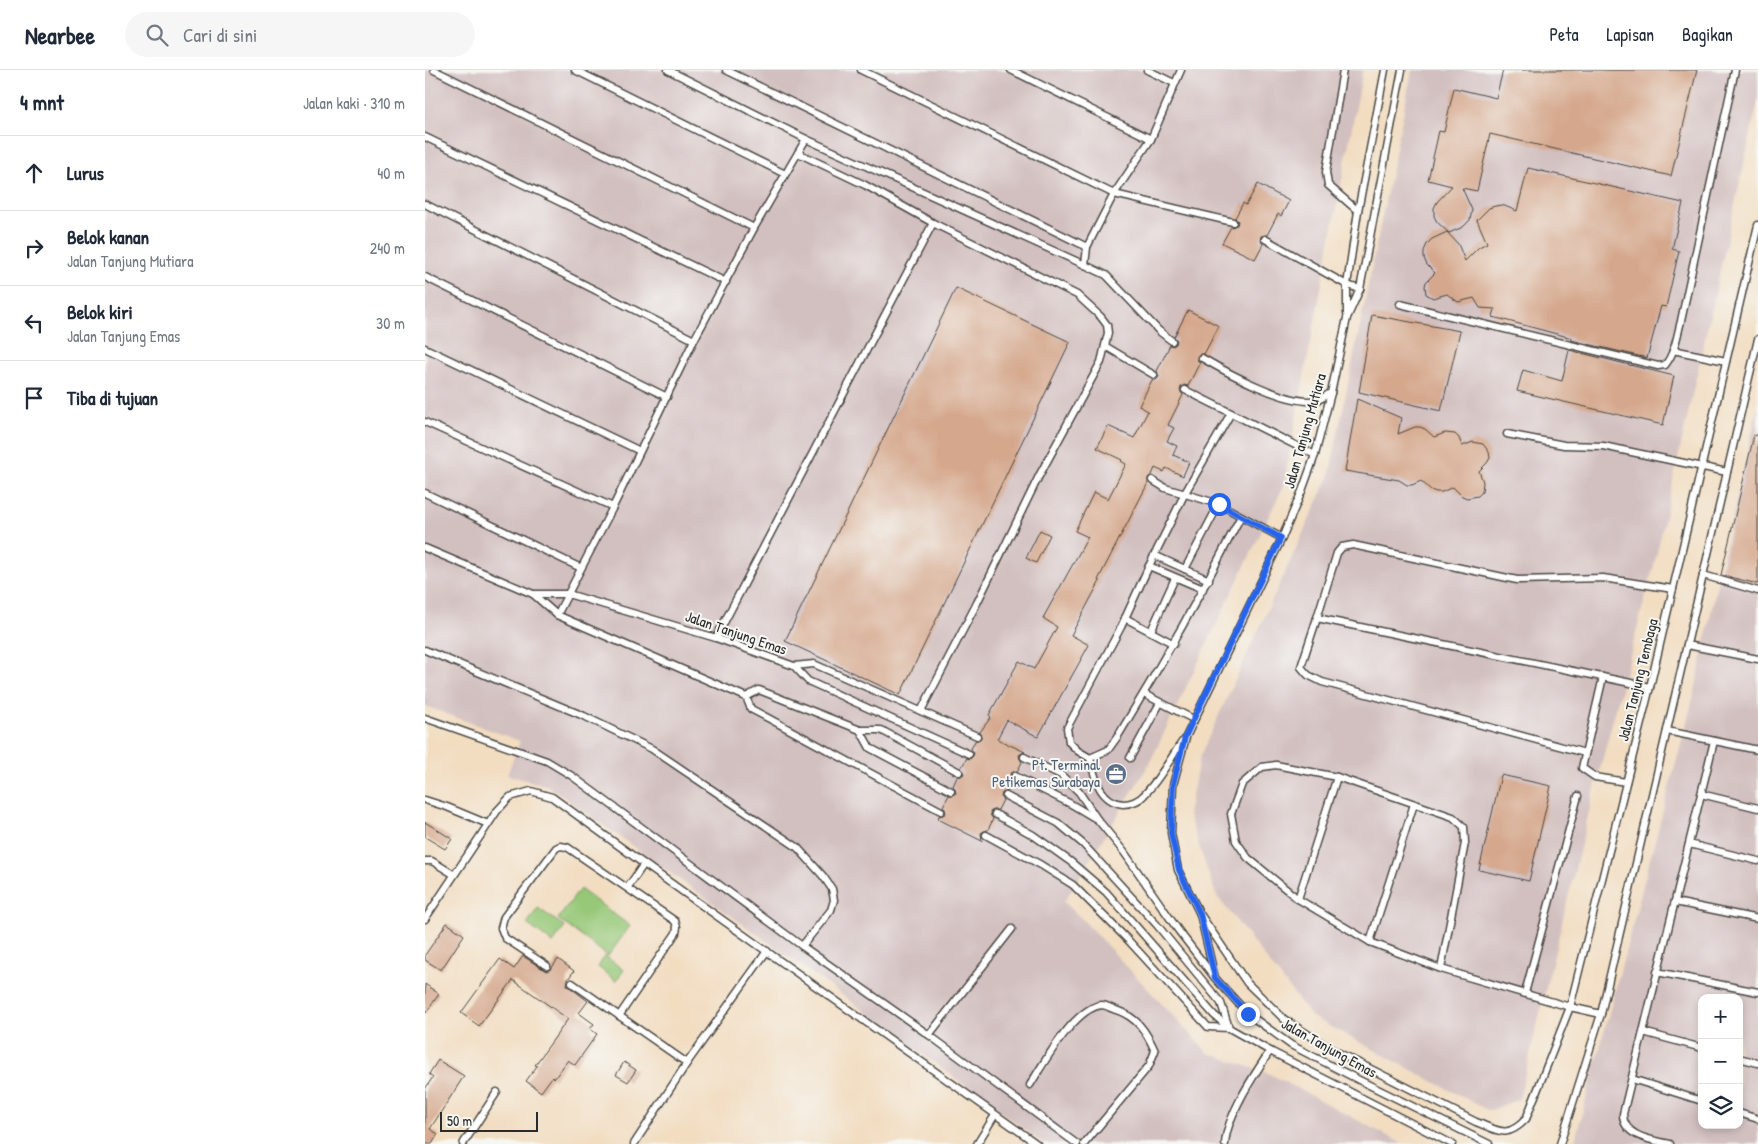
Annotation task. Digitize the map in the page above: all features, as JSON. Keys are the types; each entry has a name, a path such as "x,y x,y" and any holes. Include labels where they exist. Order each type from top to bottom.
{"lane":[{"path":"434,70 754,228"},
{"path":"575,70 785,174"},
{"path":"668,70 806,140 1106,275 1159,331 1172,340"},
{"path":"726,70 1087,247"},
{"path":"861,70 1114,194 1233,222"},
{"path":"1011,70 1151,139"},
{"path":"1147,70 1174,83"},
{"path":"1085,265 1087,247 1114,194 1151,139 1181,70"},
{"path":"1343,70 1326,172 1328,185 1358,211"},
{"name":"Jalan Tanjung Mutiara","path":"1090,758 1096,780 1104,794 1114,802 1129,804 1143,797 1185,737 1281,538 1302,490 1315,454 1331,393 1347,318 1347,285 1358,211 1385,70"},
{"name":"Jalan Tanjung Mutiara","path":"1347,318 1360,289 1402,70"},
{"path":"1400,304 1658,366 1665,365 1673,350 1683,312 1735,70"},
{"path":"425,137 726,282"},
{"path":"557,615 613,507 694,340 754,228 806,140"},
{"path":"798,153 900,203 933,223 1077,295 1107,325 1108,333 1101,362 1039,476 977,603 921,711"},
{"path":"425,204 694,340"},
{"path":"716,638 933,223"},
{"name":"Jalan Tanjung Tembaga","path":"1200,914 1247,983 1284,1019 1331,1049 1476,1122 1501,1132 1515,1130 1526,1119 1569,1007 1673,588 1758,225"},
{"path":"1265,239 1347,285 1360,289"},
{"path":"425,277 667,397"},
{"path":"1560,1144 1601,1014 1758,339"},
{"path":"1105,346 1154,375"},
{"path":"425,348 639,451"},
{"path":"1673,350 1726,361"},
{"path":"1202,358 1235,376 1289,399 1316,400 1331,393"},
{"path":"1185,390 1315,454"},
{"path":"1231,413 1185,493 1125,618 1067,728 1069,742 1078,751 1090,758 1108,750 1174,644 1241,516"},
{"path":"425,422 613,507"},
{"path":"1507,434 1564,445 1603,446 1727,472"},
{"path":"1152,480 1165,488 1219,504 1281,538"},
{"path":"425,493 581,568"},
{"path":"1185,569 1219,504"},
{"path":"1585,753 1321,682 1308,675 1301,667 1337,553 1342,548 1353,545 1517,580 1603,578 1673,588"},
{"path":"425,548 533,594 557,615 746,697 751,709 941,811"},
{"path":"1154,555 1209,580"},
{"path":"1149,566 1203,590"},
{"path":"1703,576 1736,582 1758,591"},
{"path":"1151,632 1175,578"},
{"name":"Jalan Tanjung Emas","path":"533,594 568,594 716,638 794,666 807,681 969,754"},
{"path":"1125,618 1174,644"},
{"path":"1317,618 1649,687"},
{"path":"1687,645 1758,659"},
{"path":"425,650 584,716 652,749 797,847 823,876 831,889 834,900 831,910 802,946"},
{"path":"794,666 814,664 977,736"},
{"path":"1603,677 1582,768 1595,777 1626,782"},
{"path":"746,697 759,690 860,730 881,730 959,772"},
{"path":"1144,694 1193,720"},
{"path":"1130,758 1160,703"},
{"path":"425,718 547,761 596,793 802,946 929,1035 1077,1144"},
{"path":"860,730 870,748 951,791"},
{"path":"1667,731 1758,750"},
{"name":"Jalan Tanjung Mutiara","path":"1185,737 1173,784 1171,833 1179,870 1200,914 1215,978"},
{"path":"1670,1144 1639,1136 1628,1130 1623,1114 1714,740"},
{"path":"1024,757 1061,775 1079,792 1098,820"},
{"path":"1441,969 1465,844 1464,827 1453,817 1337,777 1276,764 1262,767 1243,784 1231,814 1236,841 1248,858 1298,899 1369,942 1441,969 1569,1007 1601,1014"},
{"name":"Jalan Tanjung Emas","path":"1015,776 1098,820 1124,852 1215,978 1248,1014 1291,1045 1489,1144"},
{"path":"1298,899 1337,777"},
{"path":"425,919 427,912 497,811 511,797 531,791 552,797 1037,1144"},
{"path":"1701,794 1758,808"},
{"path":"1006,796 1058,823 1083,844 1157,925 1221,1003 1229,1028"},
{"path":"1525,993 1578,796"},
{"path":"425,800 488,824"},
{"path":"1369,942 1414,804"},
{"path":"995,814 1033,835 1056,851 1106,892 1214,1015 1229,1028"},
{"path":"985,835 1041,865 1073,886 1128,940 1208,1027 1229,1028"},
{"path":"1689,844 1758,861"},
{"path":"547,966 505,938 501,928 504,917 556,848 560,846 567,847 675,921 676,933 619,1016"},
{"path":"425,861 432,862 453,874"},
{"path":"628,887 644,864"},
{"path":"1675,902 1758,919"},
{"path":"929,1035 1013,929"},
{"path":"637,1143 687,1063 767,951"},
{"path":"1657,972 1758,992"},
{"path":"572,983 687,1063"},
{"path":"1030,1085 1057,1042 1077,1019 1088,1010 1102,1005 1126,1013 1146,1030 1155,1051 1149,1066 1084,1144"},
{"name":"Jalan Tanjung Emas","path":"1229,1028 1452,1144"},
{"path":"1643,1032 1698,1047"},
{"path":"1225,1144 1226,1134 1247,1086 1270,1051"},
{"path":"1743,1059 1758,1063"},
{"path":"1632,1079 1698,1100"},
{"path":"463,1144 497,1092"},
{"path":"1743,1114 1758,1119"},
{"path":"977,1144 995,1115"}],"shaded area":[{"path":"425,70 1363,70 1283,487 1148,766 1064,902 1208,1053 1270,1074 1403,1144 1044,1144 848,999 548,786 507,775 520,741 425,706"},
{"path":"1412,70 1758,70 1758,101 1656,557 1592,799 1519,1099 1489,1111 1312,1017 1216,895 1188,814 1200,756 1329,477"},
{"path":"1758,406 1758,1144 1574,1144 1695,691 1714,598"}],"green space":[{"path":"580,889 630,926 608,956 558,919"},
{"path":"538,908 565,927 553,943 527,924"},
{"path":"605,956 624,970 616,981 598,967"}],"building":[{"path":"1503,70 1697,70 1671,176 1490,134 1477,191 1462,188 1472,210 1470,220 1463,227 1449,233 1437,222 1434,216 1434,208 1452,186 1428,180 1439,131 1444,132 1454,88 1496,98"},
{"path":"1528,168 1683,203 1672,249 1679,251 1666,307 1661,306 1647,358 1571,340 1572,338 1493,317 1495,309 1480,308 1474,298 1458,302 1447,294 1433,298 1426,294 1426,282 1435,273 1427,265 1424,258 1427,244 1432,239 1447,232 1458,244 1465,261 1479,247 1487,243 1477,220 1489,208 1502,205 1517,211"},
{"path":"1258,184 1289,201 1281,216 1278,214 1267,235 1261,236 1260,240 1263,244 1255,259 1222,243 1231,227 1237,225 1238,221 1235,218 1243,203 1246,205"},
{"path":"956,288 1070,342 900,695 785,641"},
{"path":"1188,310 1219,326 1204,354 1197,356 1197,360 1200,362 1188,386 1184,385 1181,387 1180,391 1183,395 1168,425 1174,428 1167,441 1177,446 1173,455 1189,462 1183,476 1166,468 1164,472 1155,468 1152,475 1148,478 1148,483 1098,580 1100,581 1071,635 1089,645 1038,737 1007,720 997,739 1025,752 1019,755 1022,762 1017,772 1010,774 1013,781 1008,791 1002,793 1001,797 1003,800 998,810 990,812 993,819 988,830 981,833 982,841 938,819 939,816 946,813 943,806 949,795 956,793 953,786 957,777 964,774 961,768 967,758 970,759 973,756 974,753 971,749 975,741 981,738 980,732 991,717 989,715 1019,661 1034,669 1057,627 1043,618 1088,537 1075,531 1094,492 1108,499 1126,464 1122,460 1097,448 1108,426 1134,438 1148,411 1139,406 1152,380 1156,380 1159,377 1157,371 1170,345 1176,344 1177,340 1174,337"},
{"path":"1372,315 1460,331 1441,411 1359,392"},
{"path":"1569,350 1674,376 1663,425 1517,391 1523,370 1562,381"},
{"path":"1357,399 1401,418 1398,434 1415,427 1420,427 1434,437 1445,433 1455,434 1462,446 1473,442 1483,444 1489,452 1490,458 1479,471 1483,482 1482,492 1478,496 1467,498 1462,496 1453,487 1442,492 1436,492 1421,481 1407,485 1399,480 1345,471"},
{"path":"1754,435 1758,435 1758,584 1721,575"},
{"path":"1040,530 1050,535 1036,563 1026,558"},
{"path":"1501,775 1551,786 1529,881 1479,870"},
{"path":"425,822 452,839 445,849 425,837"},
{"path":"447,923 464,935 441,970 425,960 425,955"},
{"path":"523,956 546,971 551,969 558,959 574,971 568,979 567,985 588,1001 579,1013 594,1024 590,1029 597,1034 575,1065 568,1060 554,1079 552,1077 541,1092 526,1081 537,1066 535,1065 568,1019 513,980 479,1026 461,1013 500,959 514,969"},
{"path":"425,984 439,994 425,1014"},
{"path":"438,1060 464,1076 430,1129 438,1134 432,1144 425,1144 425,1089 433,1077 429,1074"},
{"path":"624,1062 636,1070 628,1082 616,1075"}],"place":[{"name":"Pt. Terminal Petikemas Surabaya","path":"1116,774"}],"route":[{"path":"1219,504 1281,538 1185,737 1173,784 1171,833 1179,870 1200,914 1215,978 1248,1014"}]}
